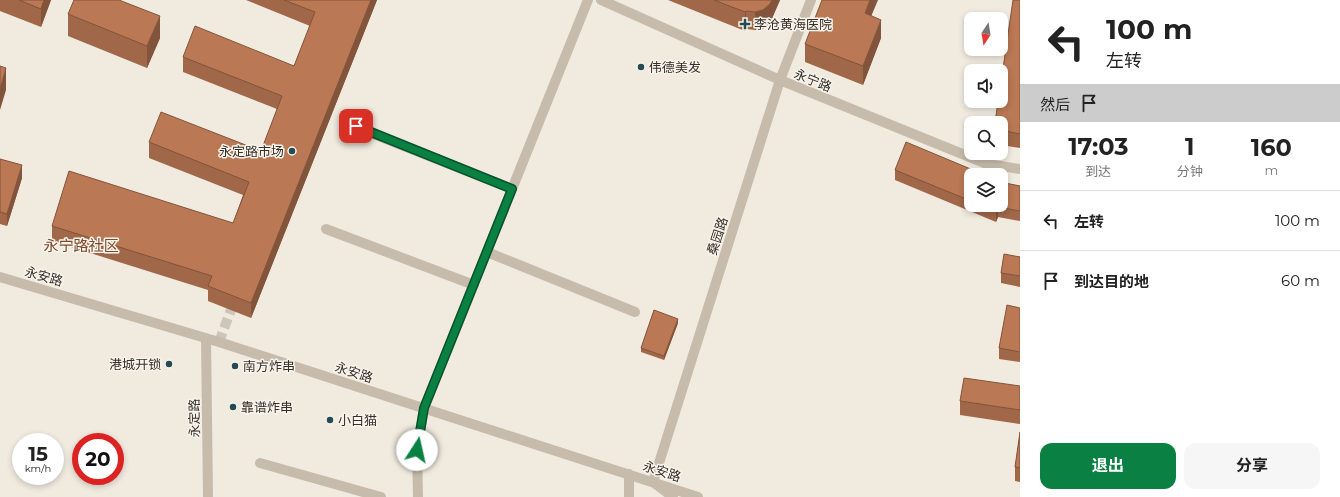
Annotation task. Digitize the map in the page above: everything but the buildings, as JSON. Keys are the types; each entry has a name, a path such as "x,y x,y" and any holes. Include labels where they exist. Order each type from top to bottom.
{"street":[{"path":"418,497 417,450 424,408 588,0"},
{"name":"永宁路","path":"601,0 780,80 987,164 1020,169"},
{"name":"桑园路","path":"653,482 780,80 811,0"},
{"path":"356,126 512,189"},
{"path":"326,230 474,285"},
{"path":"487,252 635,312"},
{"name":"永安路","path":"0,277 206,338 698,497"},
{"name":"永定路","path":"206,338 208,497"},
{"path":"260,463 381,497"},
{"path":"629,474 629,497"},
{"path":"653,482 673,497"}],"tunnel":[{"path":"219,342 235,299"}],"place":[{"name":"李沧黄海医院","path":"745,24"},
{"name":"伟德美发","path":"641,67"},
{"name":"永定路市场","path":"292,151"},
{"name":"港城开锁","path":"169,364"},
{"name":"南方炸串","path":"235,366"},
{"name":"靠谱炸串","path":"233,407"},
{"name":"小白猫","path":"330,420"}],"district":[{"name":"永宁路社区","path":"81,246"}],"route":[{"path":"356,126 512,189 424,408 417,450"}]}
